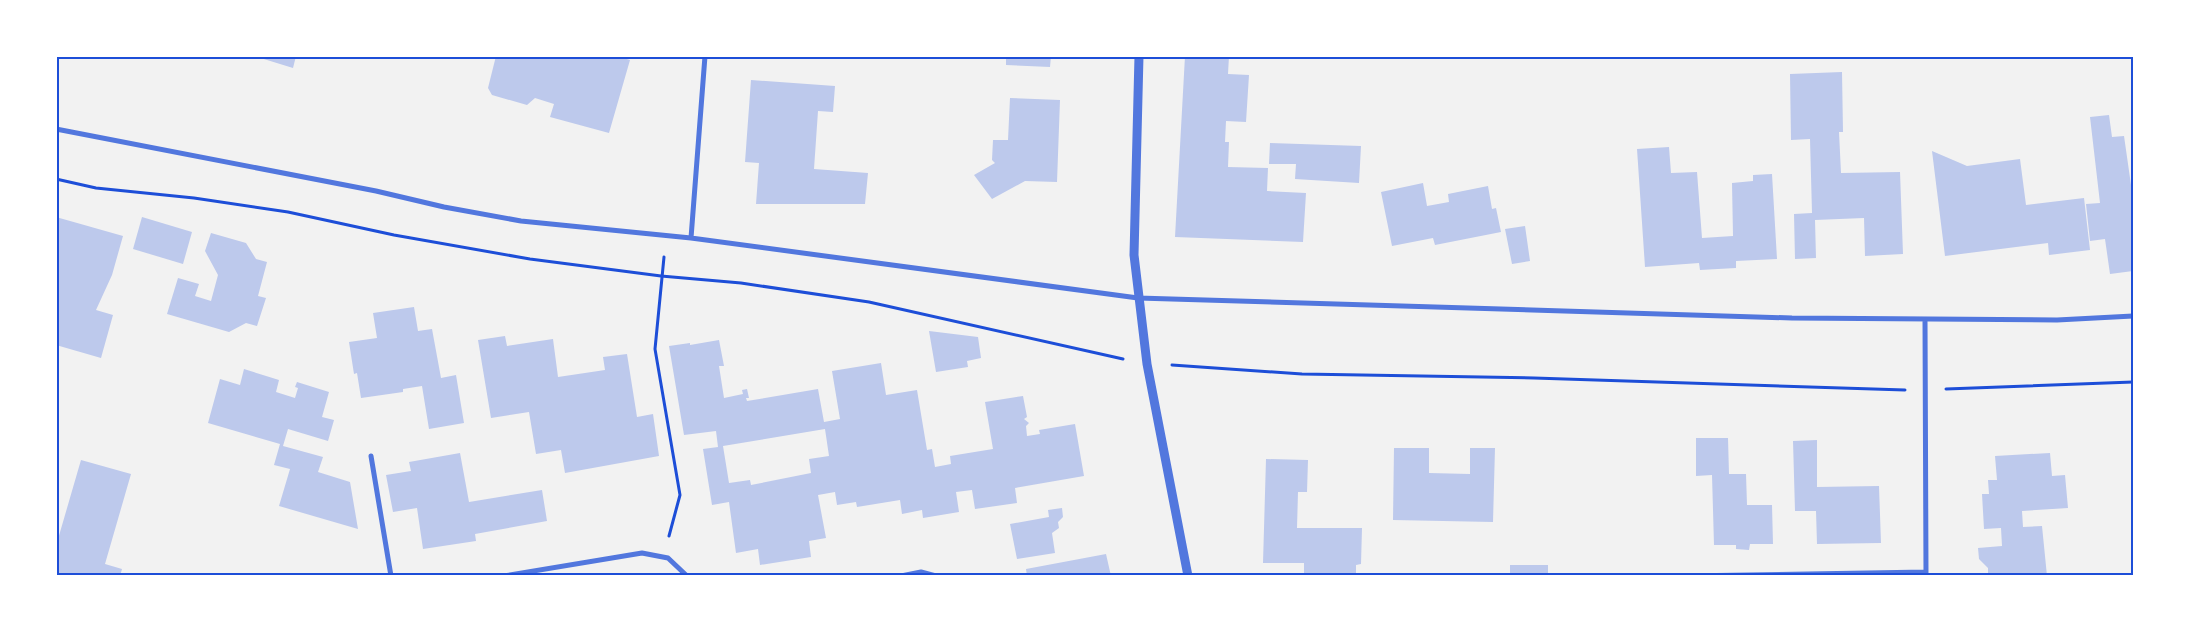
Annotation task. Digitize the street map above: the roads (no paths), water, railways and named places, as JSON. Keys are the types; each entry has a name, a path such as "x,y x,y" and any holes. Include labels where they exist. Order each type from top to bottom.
{"street":[{"path":"691,238 705,56"},
{"path":"1139,56 1134,255 1138,298 1147,364 1188,576"},
{"path":"56,129 376,191 444,208 521,221 691,238 1138,298 1620,314 2057,320 2133,316"},
{"path":"1685,576 1926,574 1925,319"},
{"path":"371,456 391,576"},
{"path":"504,576 642,553 668,558 688,576"},
{"path":"901,576 921,572 936,576"}]}
